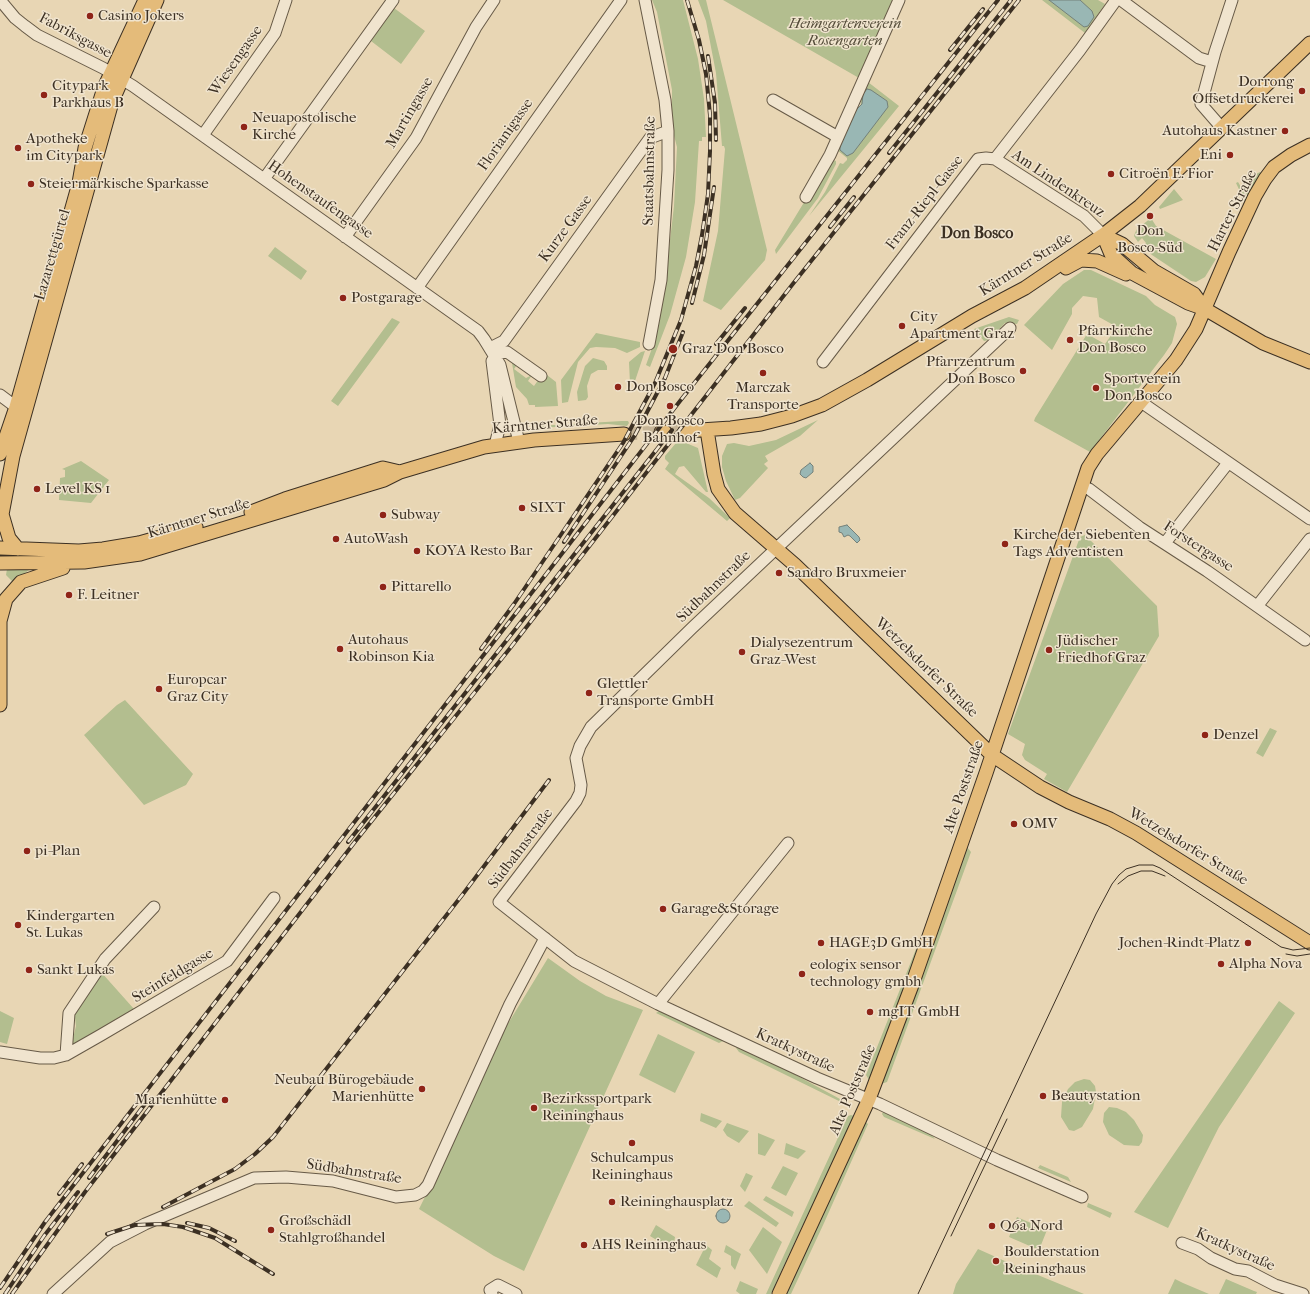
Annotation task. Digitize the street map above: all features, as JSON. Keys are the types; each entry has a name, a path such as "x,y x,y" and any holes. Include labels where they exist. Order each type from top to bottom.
{"main road":[{"name":"Lazarettgürtel","path":"0,454 16,407 79,183 84,148 110,72 145,0"},
{"name":"Lazarettgürtel","path":"1,520 13,456 112,102 157,0"},
{"name":"Kärntner Straße","path":"685,431 761,424 792,416 822,404 867,380 972,316 1025,288 1104,234 1146,201 1221,127 1310,43"},
{"name":"Harter Straße","path":"1205,310 1229,252 1255,196 1265,179 1274,167 1291,155 1310,145"},
{"path":"1104,234 1111,254 1122,265 1143,280 1188,304 1205,310 1263,344 1310,362"},
{"path":"1104,234 1122,244 1154,271 1194,294 1205,310"},
{"path":"1025,288 1081,260 1102,263 1143,280"},
{"name":"Alte Poststraße","path":"779,1294 869,1099 930,936 1062,550 1088,468 1097,454 1176,360 1196,329 1205,310"},
{"name":"Wetzelsdorfer Straße","path":"707,430 718,489 735,513 776,548 992,755 1040,787 1061,798 1110,819 1136,833 1310,943"},
{"name":"Kärntner Straße","path":"0,563 84,562 140,554 384,480 400,472 495,445 624,434"},
{"name":"Kärntner Straße","path":"0,548 18,550 79,551 140,543 236,516 383,468 400,472"},
{"path":"1,520 9,538 18,550"},
{"path":"0,705 0,621 6,599 14,587 30,578 84,562"}],"street":[{"name":"Fabriksgasse","path":"0,0 15,18 37,35 122,79"},
{"name":"Wiesengasse","path":"203,135 275,33 286,0"},
{"path":"264,179 393,0"},
{"name":"Martingasse","path":"345,237 416,138 476,27 494,0"},
{"name":"Florianigasse","path":"416,288 621,0"},
{"name":"Staatsbahnstraße","path":"645,0 665,100 668,131 668,170 661,280 649,344"},
{"path":"806,197 830,155 899,0"},
{"path":"994,159 1080,50 1116,0"},
{"path":"1121,0 1199,58 1212,62"},
{"path":"1221,127 1201,104 1212,62 1232,0"},
{"name":"Hohenstaufengasse","path":"122,79 478,331 500,365 508,404 519,442"},
{"path":"773,100 838,137"},
{"name":"Kurze Gasse","path":"492,351 504,341 650,138 668,131"},
{"name":"Franz-Riepl-Gasse","path":"823,362 978,159 994,159"},
{"name":"Am Lindenkreuz","path":"994,159 1084,216 1104,234"},
{"name":"Südbahnstraße","path":"53,1294 110,1242 145,1224 254,1178 286,1177 332,1181 396,1196 415,1195 423,1191 428,1185 507,1011 545,938 499,902 578,797 580,785 576,758 580,746 591,727 776,548 1010,328"},
{"path":"495,445 500,425 492,351 507,352 541,376"},
{"path":"0,395 16,407"},
{"path":"1141,402 1310,519"},
{"path":"1165,543 1228,463"},
{"name":"Forstergasse","path":"1082,486 1089,489 1139,526 1258,605 1306,640"},
{"path":"1258,605 1310,538"},
{"path":"658,1004 788,843"},
{"name":"Steinfeldgasse","path":"0,1052 40,1058 54,1058 66,1054 227,961 274,898"},
{"path":"66,1054 69,1012 105,959 154,907"},
{"name":"Kratkystraße","path":"545,938 574,961 658,1004 817,1078 869,1099 997,1160 1082,1198"},
{"name":"Kratkystraße","path":"1182,1242 1235,1269 1248,1271 1275,1285 1303,1294"},
{"path":"492,1294 490,1290 498,1285 516,1294"},
{"name":"Kratkystraße","path":"1275,1285 1285,1294"}],"green space":[{"path":"652,0 683,0 698,59 704,99 706,137 702,137 702,141 699,141 695,202 686,257 670,315 650,367 646,365 651,351 667,266 674,206 677,147 672,128 672,90 657,12"},
{"path":"698,0 706,0 767,250 765,260 721,310 703,301 718,231 725,149 724,146 722,146 716,73 706,21"},
{"name":"Heimgartenverein Rosengarten","path":"723,0 895,0 859,78"},
{"path":"1042,0 1098,0 1105,4 1085,33"},
{"path":"394,8 425,31 401,64 371,41"},
{"path":"868,82 899,106 809,216 825,192 840,163 843,164 847,160 847,158 837,150 857,107 855,115 860,111 862,91"},
{"path":"833,160 836,161 836,164 818,198 776,254 775,250 803,204"},
{"path":"1260,172 1262,173 1245,202 1236,183 1238,182 1241,187 1251,182 1252,176"},
{"path":"1174,189 1183,200 1160,209 1159,207"},
{"path":"1151,218 1156,226 1216,259 1205,277 1196,282 1191,281 1152,255 1143,247 1146,243 1142,238 1138,242 1134,236 1137,229"},
{"path":"275,247 307,271 301,280 268,256"},
{"name":"Sportverein Don Bosco","path":"1084,270 1091,270 1146,296 1155,305 1175,317 1177,324 1172,343 1164,355 1090,452 1034,421 1087,334 1105,344 1117,327 1099,317 1097,298 1083,296 1072,308 1072,314 1052,350 1024,325 1063,284"},
{"path":"1009,317 1019,320 1017,324 1005,323 989,340 984,341 974,329"},
{"path":"392,318 400,322 338,406 331,401"},
{"path":"596,333 640,342 640,347 627,353 615,348 590,348 578,362 568,402 562,403 561,380"},
{"path":"645,351 635,381 630,384 629,362 641,352"},
{"path":"511,357 517,365 514,369 526,378 532,375 528,381 534,386 539,379 542,382 547,375 556,382 558,406 535,407 535,405 529,405 527,399 516,387"},
{"path":"593,358 604,361 607,366 607,370 598,370 591,374 587,386 588,397 586,400 578,401 577,392 585,366"},
{"path":"818,420 800,436 765,456 768,461 764,464 768,468 740,498 735,500 726,481 722,467 722,456 727,444 734,443 749,446 776,440"},
{"path":"628,421 629,423 627,426 608,424 538,428 537,426"},
{"path":"676,443 686,443 698,448 708,492 706,492 684,466 679,467 675,474 709,498 730,518 727,521 665,469 669,463 665,459 665,456"},
{"path":"81,461 109,480 91,503 59,500 60,478 65,477 65,470 62,469"},
{"path":"1085,535 1157,606 1159,636 1067,792 1044,779 1047,774 1025,760 1022,755 1025,744 1008,734 1080,537"},
{"path":"7,569 29,570 13,582 6,575"},
{"path":"125,700 193,774 186,785 144,805 84,735 117,705"},
{"path":"1270,728 1277,731 1263,757 1256,753"},
{"path":"967,847 971,852 887,1082 881,1084"},
{"path":"916,949 918,950 912,972 893,1016 869,1080 866,1075"},
{"name":"Bezirkssportpark Reininghaus","path":"548,958 580,981 606,996 643,1010 524,1271 494,1256 419,1209 465,1116 495,1045"},
{"path":"101,972 134,1009 71,1047 76,1026 74,1010"},
{"path":"1279,1001 1295,1013 1219,1127 1168,1228 1134,1212"},
{"path":"0,1011 14,1018 7,1044 0,1042"},
{"path":"659,1011 723,1041 719,1043 656,1013"},
{"path":"658,1034 695,1052 675,1093 639,1075"},
{"path":"738,1047 794,1074 840,1099 843,1103 739,1052 736,1048"},
{"path":"1084,1079 1090,1080 1095,1086 1096,1092 1093,1109 1082,1127 1074,1131 1069,1130 1061,1117 1062,1102 1068,1089 1075,1082"},
{"path":"1109,1107 1117,1108 1126,1112 1134,1120 1143,1135 1142,1142 1139,1146 1124,1145 1109,1135 1103,1122 1104,1113"},
{"path":"883,1112 929,1132 935,1139 884,1117 882,1114"},
{"path":"701,1113 722,1121 716,1128 700,1121"},
{"path":"848,1116 854,1116 771,1294 766,1294"},
{"path":"865,1121 868,1124 824,1223 791,1294 786,1294"},
{"path":"727,1123 749,1131 739,1143 727,1136 723,1130"},
{"path":"758,1133 775,1140 765,1156 758,1154"},
{"path":"786,1143 806,1151 798,1159 784,1154"},
{"path":"1040,1165 1068,1177 1071,1182 1038,1168"},
{"path":"783,1166 798,1173 786,1196 771,1188"},
{"path":"746,1173 753,1176 745,1192 740,1186"},
{"path":"766,1196 794,1212 792,1217 763,1200"},
{"path":"749,1201 779,1223 776,1227 744,1206"},
{"path":"1088,1203 1112,1213 1110,1218 1087,1207"},
{"path":"1017,1217 1047,1230 1039,1250 1009,1237"},
{"path":"656,1225 675,1237 673,1250 650,1236"},
{"path":"763,1227 782,1242 767,1274 749,1250"},
{"path":"706,1245 712,1250 709,1259 721,1268 717,1278 696,1265"},
{"path":"726,1245 741,1254 735,1270 731,1265 731,1256 724,1252"},
{"path":"978,1249 1084,1294 953,1294 956,1284"},
{"path":"1175,1279 1183,1283 1209,1294 1168,1294"},
{"path":"1226,1279 1257,1292 1256,1294 1219,1294"},
{"path":"740,1281 758,1289 756,1294 740,1294 736,1291"}],"water":[{"path":"1049,0 1080,0 1092,11 1094,17 1088,26 1084,27"},
{"path":"867,89 871,90 887,101 888,107 853,153 847,156 840,150 840,145 855,111 862,104 863,94"},
{"path":"810,463 813,466 813,472 806,478 803,477 800,474 801,470"},
{"path":"847,525 859,537 860,540 857,543 850,536 848,535 844,537 842,533 839,532 839,527"},
{"path":"723,1209 728,1211 730,1216 728,1221 723,1223 718,1221 716,1216 718,1211"}],"tunnel":[{"path":"665,432 685,431"},
{"path":"624,434 661,432"}],"tram line":[{"path":"918,1294 1096,914 1112,884 1119,875 1126,869 1139,865 1153,865 1160,868 1281,947 1293,950 1310,948"},
{"path":"1118,884 1128,876 1141,871 1152,871 1165,876"},
{"path":"1286,954 1297,956 1310,954"},
{"path":"951,1236 1007,1119"}],"railway":[{"path":"481,649 514,604 623,443 655,383 681,320 696,266 702,235 708,194 710,151 710,115 706,74 699,40 687,0"},
{"path":"0,1288 45,1222 680,401 998,0"},
{"path":"889,153 1011,0"},
{"path":"12,1294 85,1192 354,843 511,647 792,285 1019,0"},
{"path":"950,50 983,9"},
{"path":"708,56 715,103 716,140"},
{"path":"692,303 704,255 714,187"},
{"path":"830,227 854,197"},
{"path":"716,344 745,308"},
{"path":"564,542 635,435 665,378 683,332"},
{"path":"348,842 672,430"},
{"path":"163,1207 235,1169 255,1154 273,1137 463,894 549,780"},
{"path":"89,1178 148,1100"},
{"path":"59,1194 82,1164"},
{"path":"5,1294 44,1236 78,1192"},
{"path":"187,1223 209,1228 235,1241"},
{"path":"107,1234 135,1225 163,1224 183,1227 215,1238 273,1274"}],"place":[{"name":"Casino Jokers","path":"90,16"},
{"name":"Dorrong Offsetdruckerei","path":"1302,91"},
{"name":"Citypark Parkhaus B","path":"44,95"},
{"name":"Neuapostolische Kirche","path":"244,127"},
{"name":"Autohaus Kastner","path":"1285,131"},
{"name":"Apotheke im Citypark","path":"18,148"},
{"name":"Eni","path":"1230,155"},
{"name":"Citroën E. Fior","path":"1111,174"},
{"name":"Steiermärkische Sparkasse","path":"31,184"},
{"name":"Don Bosco-Süd","path":"1150,216"},
{"name":"Postgarage","path":"343,298"},
{"name":"City Apartment Graz","path":"902,326"},
{"name":"Pfarrkirche Don Bosco","path":"1070,340"},
{"name":"Graz Don Bosco","path":"673,349"},
{"name":"Pfarrzentrum Don Bosco","path":"1023,371"},
{"name":"Marczak Transporte","path":"763,373"},
{"name":"Don Bosco","path":"618,387"},
{"name":"Sportverein Don Bosco","path":"1096,388"},
{"name":"Don Bosco Bahnhof","path":"670,406"},
{"name":"Level KS 1","path":"37,489"},
{"name":"SIXT","path":"522,508"},
{"name":"Subway","path":"383,515"},
{"name":"AutoWash","path":"336,539"},
{"name":"Kirche der Siebenten Tags Adventisten","path":"1005,544"},
{"name":"KOYA Resto Bar","path":"417,551"},
{"name":"Sandro Bruxmeier","path":"779,573"},
{"name":"Pittarello","path":"383,587"},
{"name":"F. Leitner","path":"69,595"},
{"name":"Autohaus Robinson Kia","path":"340,649"},
{"name":"Jüdischer Friedhof Graz","path":"1049,650"},
{"name":"Dialysezentrum Graz-West","path":"742,652"},
{"name":"Europcar Graz City","path":"159,689"},
{"name":"Glettler Transporte GmbH","path":"589,693"},
{"name":"Denzel","path":"1205,735"},
{"name":"OMV","path":"1014,824"},
{"name":"pi-Plan","path":"27,851"},
{"name":"Garage&Storage","path":"663,909"},
{"name":"Kindergarten St. Lukas","path":"18,925"},
{"name":"HAGE3D GmbH","path":"821,943"},
{"name":"Jochen-Rindt-Platz","path":"1248,943"},
{"name":"Alpha Nova","path":"1221,964"},
{"name":"Sankt Lukas","path":"29,970"},
{"name":"eologix sensor technology gmbh","path":"802,974"},
{"name":"mgIT GmbH","path":"870,1012"},
{"name":"Neubau Bürogebäude Marienhütte","path":"422,1089"},
{"name":"Beautystation","path":"1043,1096"},
{"name":"Marienhütte","path":"225,1100"},
{"name":"Bezirkssportpark Reininghaus","path":"534,1108"},
{"name":"Schulcampus Reininghaus","path":"632,1143"},
{"name":"Reininghausplatz","path":"612,1202"},
{"name":"Q6a Nord","path":"992,1226"},
{"name":"Großschädl Stahlgroßhandel","path":"271,1230"},
{"name":"AHS Reininghaus","path":"584,1245"},
{"name":"Boulderstation Reininghaus","path":"996,1261"}],"district":[{"name":"Don Bosco","path":"977,234"}]}
